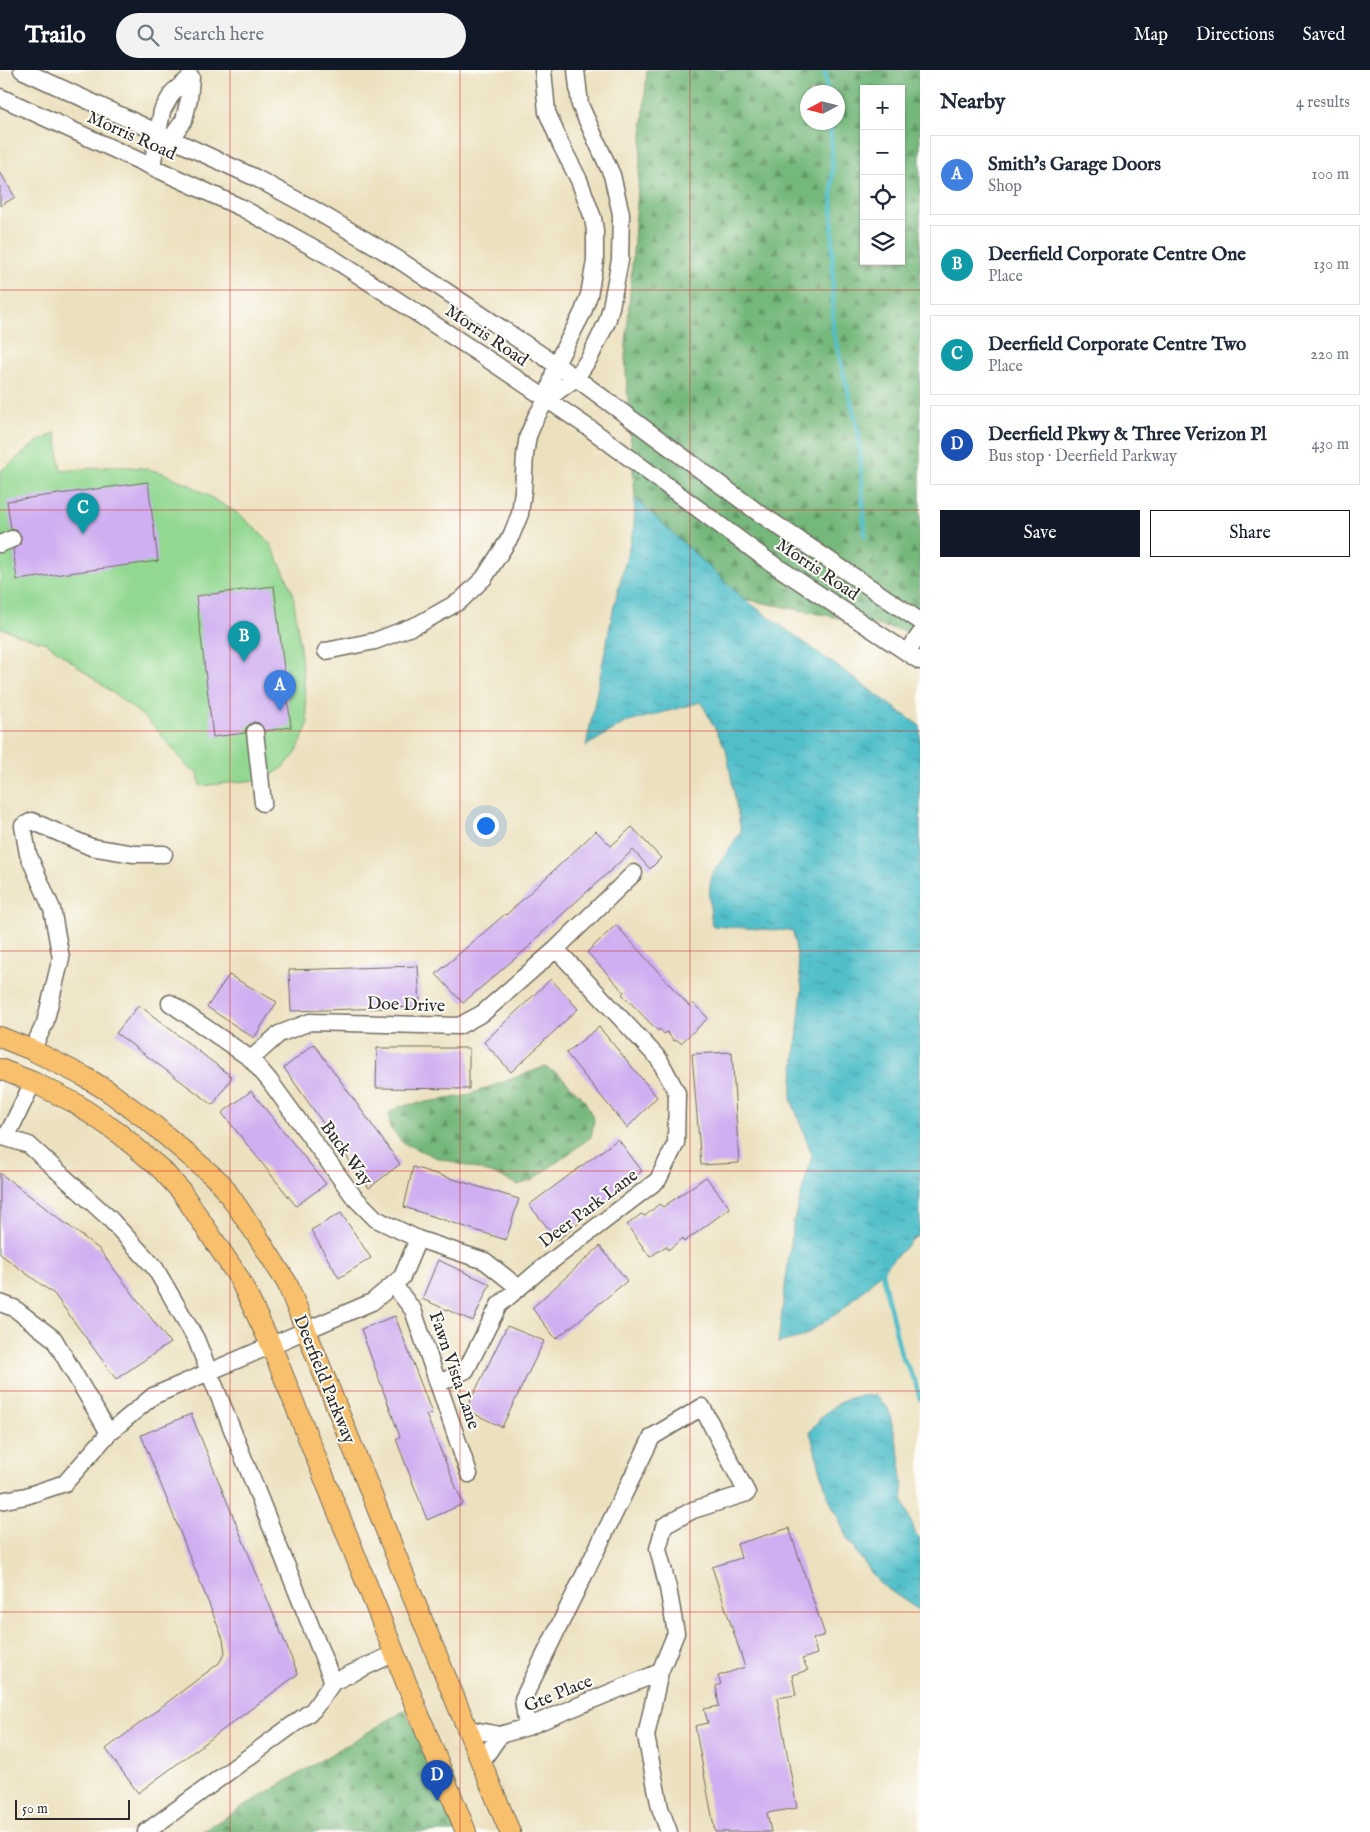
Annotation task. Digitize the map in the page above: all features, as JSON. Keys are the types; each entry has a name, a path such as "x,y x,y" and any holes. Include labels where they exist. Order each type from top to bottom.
{"main road":[{"name":"Deerfield Parkway","path":"0,1037 69,1068 108,1091 150,1122 221,1183 287,1283 407,1583 510,1832"},
{"path":"0,1069 75,1102 112,1128 141,1152 181,1191 239,1278 271,1345 393,1654 466,1832"}],"street":[{"name":"Morris Road","path":"22,70 264,182 347,228 396,258 556,364 764,516 920,621"},
{"path":"326,651 375,641 419,624 460,601 484,578 511,536 520,514 528,436 536,417 547,399 556,364 573,334 589,296 593,278 596,245 593,218 579,180 560,145 547,112 543,70"},
{"path":"547,399 576,378 590,356 607,322 620,260 621,214 612,175 580,105 576,70"},
{"name":"Morris Road","path":"0,97 242,208 334,260 547,399 592,430 767,560 914,657"},
{"path":"152,166 165,135"},
{"path":"914,657 920,634"},
{"path":"255,732 263,803"},
{"path":"32,1050 45,1023 61,958 52,909 28,854 23,826 32,821 90,847 134,854 164,854"},
{"name":"Doe Drive","path":"251,1059 279,1034 310,1022 458,1026 483,1013 556,949 634,873"},
{"name":"Deer Park Lane","path":"438,1384 466,1370 498,1305 658,1180 676,1143 677,1093 659,1059 556,949"},
{"name":"Buck Way","path":"170,1003 251,1059 269,1080 354,1197 376,1219 418,1239 485,1261 520,1288"},
{"path":"33,1082 3,1137 29,1145 109,1218 155,1268 196,1339 333,1682"},
{"path":"0,1501 26,1496 65,1483 109,1434 153,1396 372,1302 402,1277 418,1239"},
{"name":"Fawn Vista Lane","path":"393,1284 413,1310 469,1474"},
{"path":"0,1303 14,1308 54,1340 109,1434"},
{"path":"527,1728 523,1699 652,1437 702,1408 747,1493 694,1510 664,1526 658,1549 668,1588 676,1633 660,1672 646,1736 660,1808 669,1832"},
{"path":"146,1832 313,1710 333,1682 393,1654"},
{"name":"Gte Place","path":"500,1735 527,1728 660,1672"},
{"path":"468,1729 500,1735 482,1762"}],"green space":[{"path":"647,70 920,70 920,634 744,599 635,498 625,358"},
{"path":"56,433 61,471 117,466 142,468 163,473 190,485 239,514 271,545 293,593 308,724 296,753 284,767 266,779 200,786 198,772 189,769 143,716 47,643 0,627 0,472 37,442"},
{"path":"544,1067 559,1074 585,1101 594,1120 591,1137 533,1180 518,1185 494,1174 435,1157 403,1143 390,1128 389,1113 401,1106 465,1096"},
{"path":"405,1710 428,1758 457,1832 201,1832"}],"water":[{"path":"635,498 744,599 920,726 920,1236 915,1237 842,1310 802,1337 778,1343 793,1224 812,1155 791,1099 802,989 793,931 712,926 709,897 711,876 741,831 726,749 701,702 625,723 586,746 614,606 634,528"},
{"path":"875,1395 888,1408 900,1456 904,1503 916,1535 920,1538 920,1611 879,1583 849,1542 827,1494 810,1432 831,1409 844,1401 858,1396"}],"building":[{"path":"0,172 15,197 0,206"},
{"path":"148,482 158,561 17,580 13,549 20,545 21,536 18,531 11,529 7,501"},
{"path":"274,586 291,727 265,731 259,723 253,722 246,728 245,733 213,737 196,596"},
{"path":"632,827 661,858 650,869 633,850 533,943 463,1003 436,974 506,915 596,831 611,846"},
{"path":"616,925 690,1007 693,1003 708,1018 681,1043 677,1040 674,1041 667,1032 664,1034 660,1029 658,1031 622,994 624,992 587,952"},
{"path":"418,966 420,1007 291,1011 289,970"},
{"path":"229,975 277,1002 254,1038 207,1007"},
{"path":"551,979 578,1009 511,1072 484,1042"},
{"path":"139,1005 232,1077 213,1105 116,1033"},
{"path":"599,1027 657,1097 627,1128 566,1053"},
{"path":"314,1044 400,1164 369,1188 284,1068"},
{"path":"377,1048 469,1048 469,1089 376,1088"},
{"path":"732,1052 739,1163 701,1165 692,1054"},
{"path":"251,1091 326,1184 296,1206 222,1113"},
{"path":"618,1139 642,1171 558,1240 529,1205"},
{"path":"413,1167 519,1199 506,1240 404,1207"},
{"path":"0,1173 99,1249 170,1343 116,1379 54,1294 0,1254"},
{"path":"706,1177 730,1208 684,1242 683,1238 668,1250 666,1246 650,1257 627,1225 641,1214 645,1216 659,1204 663,1207"},
{"path":"341,1213 371,1258 339,1278 311,1230"},
{"path":"600,1246 627,1281 556,1339 532,1308"},
{"path":"438,1260 490,1284 473,1321 422,1299"},
{"path":"395,1316 432,1413 426,1415 463,1504 427,1520 396,1439 400,1437 361,1329"},
{"path":"507,1326 544,1341 502,1427 466,1410"},
{"path":"191,1414 298,1674 138,1793 106,1749 219,1663 225,1653 223,1639 141,1435"},
{"path":"789,1528 825,1635 813,1639 817,1654 802,1659 808,1670 792,1675 796,1695 777,1698 797,1808 767,1813 771,1832 715,1832 695,1726 708,1723 704,1709 719,1706 716,1686 721,1684 718,1676 745,1667 712,1567 741,1558 737,1544"}],"waterway":[{"path":"825,70 826,85"},
{"path":"831,130 833,331 859,435 865,536"},
{"path":"882,1267 901,1354 915,1381 920,1399"}],"place":[{"name":"Deerfield Corporate Centre Two","path":"83,534"},
{"name":"Deerfield Corporate Centre One","path":"244,662"},
{"name":"Smith's Garage Doors","path":"280,711"},
{"name":"Deerfield Pkwy & Three Verizon Pl","path":"437,1801"}]}
